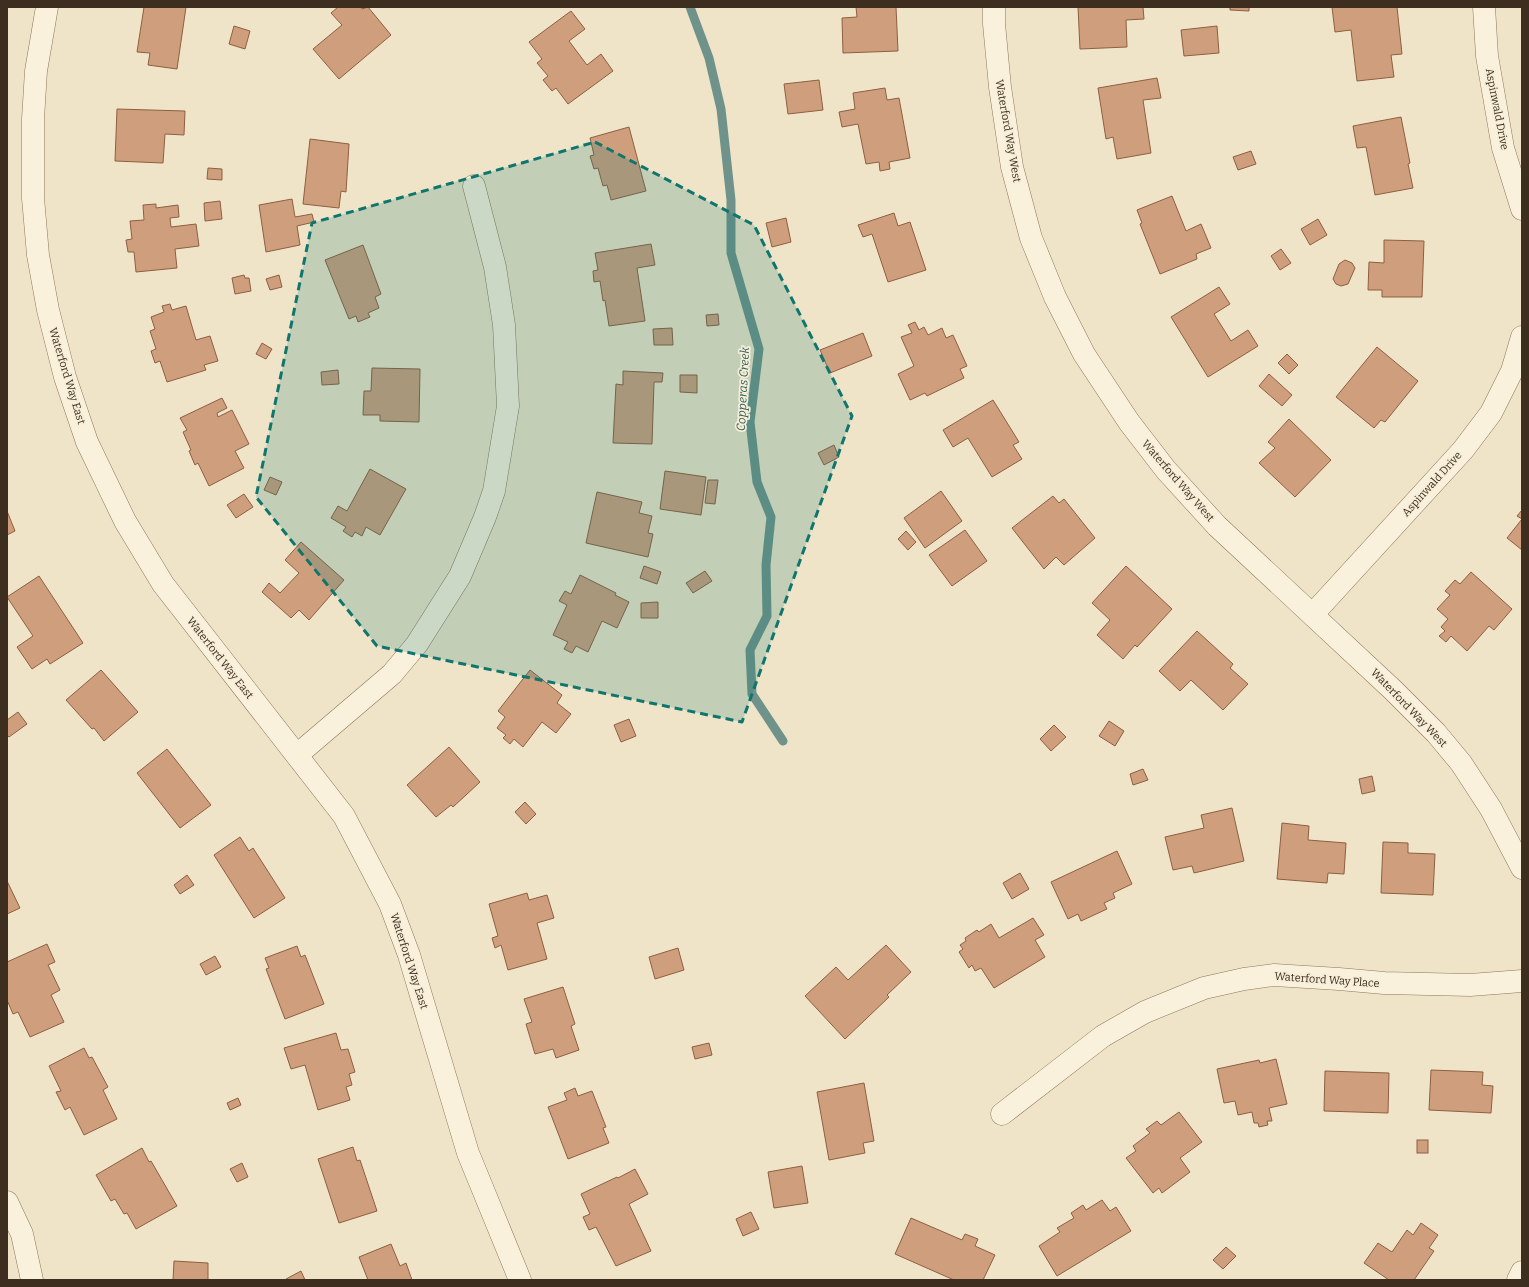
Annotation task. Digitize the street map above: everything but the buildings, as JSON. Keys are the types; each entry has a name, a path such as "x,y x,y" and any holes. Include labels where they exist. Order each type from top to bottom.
{"street":[{"name":"Waterford Way East","path":"47,7 36,71 33,120 32,198 38,255 48,310 65,378 87,442 125,520 162,584 344,816 390,904 409,955 468,1153 520,1280"},
{"name":"Waterford Way West","path":"994,7 994,24 1000,86 1012,167 1031,238 1055,297 1084,354 1128,422 1166,470 1217,526 1313,614 1436,733 1456,757 1491,809 1522,868"},
{"name":"Aspinwald Drive","path":"1484,7 1487,56 1503,148 1522,209"},
{"path":"297,755 392,674 417,644 460,576 485,517 494,491 508,406 504,325 495,267 474,186"},
{"name":"Aspinwald Drive","path":"1313,614 1463,450 1491,413 1512,371 1522,337"},
{"name":"Waterford Way Place","path":"1002,1114 1103,1036 1145,1012 1204,988 1244,979 1274,975 1339,978 1392,983 1470,985 1522,981"},
{"path":"7,1202 22,1234 32,1280"},
{"path":"1518,1280 1522,1272"}],"highlighted area":[{"path":"595,142 754,225 852,416 742,722 377,646 256,497 312,223"}],"waterway":[{"name":"Copperas Creek","path":"690,7 709,58 721,109 731,200 731,253 759,349 750,422 757,482 771,517 766,565 767,616 750,650 752,694 783,741"}]}
